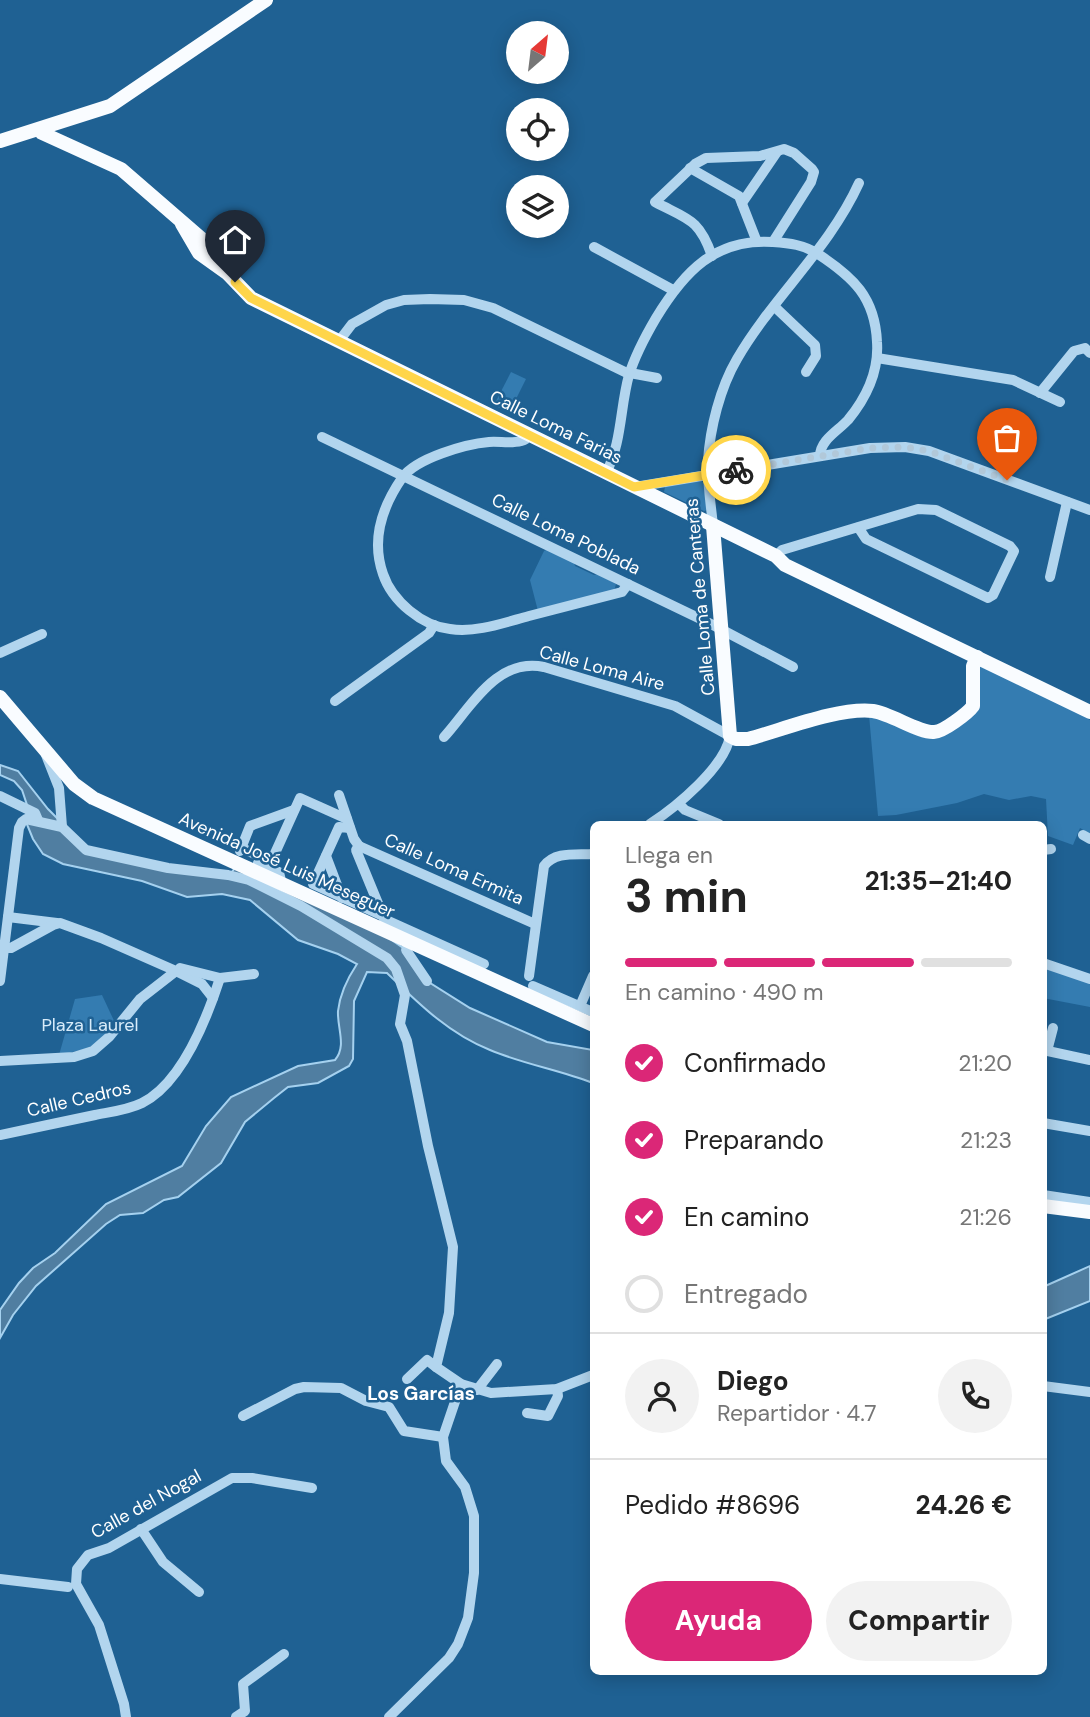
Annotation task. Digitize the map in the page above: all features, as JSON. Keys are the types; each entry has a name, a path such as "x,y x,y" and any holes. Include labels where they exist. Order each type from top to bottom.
{"main road":[{"path":"0,141 110,106 266,0"},
{"name":"Calle Loma Farias","path":"40,129 42,133 121,169 183,224 199,253 227,273 251,298 776,556 785,565 1090,712"},
{"name":"Calle Loma de Canteras","path":"713,526 730,736"},
{"path":"730,736 748,739 841,713 861,711 889,715 927,731 937,732 967,713 973,706 973,666 977,657"},
{"name":"Avenida José Luis Meseguer","path":"0,696 43,750 74,784 93,799 282,885 384,922 410,942 512,988 530,986 590,1022"},
{"path":"1047,1207 1090,1212"}],"street":[{"path":"712,256 704,234 697,225 655,202 690,168 706,158 760,156 784,149 791,151 814,172 811,182 773,242"},
{"path":"742,203 777,152"},
{"path":"690,168 736,194 757,242"},
{"name":"Calle Loma de Canteras","path":"713,526 709,475 713,429 729,376 743,349 844,213 859,183"},
{"path":"606,473 613,460 630,374 648,333 673,290 692,270 712,256 734,246 757,242 796,245 816,253 848,274 863,295 876,329 877,358 872,380 864,398 848,419 823,444 820,456"},
{"path":"594,247 673,290"},
{"path":"339,341 349,326 386,305 404,300 464,300 493,308 630,374 657,378"},
{"path":"775,307 816,345 816,356 806,372"},
{"path":"1040,393 1074,351 1085,348 1090,353"},
{"path":"877,358 1013,380 1060,402"},
{"path":"528,435 522,441 461,446 429,460 403,476 381,521 377,543 384,579 397,598 418,616 434,625 452,630 487,627 622,592 628,584"},
{"name":"Calle Loma Poblada","path":"322,438 713,625 793,667"},
{"path":"634,487 882,447 916,448 1090,510"},
{"path":"662,482 656,485 653,492 662,500"},
{"path":"1050,577 1067,502"},
{"path":"776,556 782,550 858,527 918,509 931,508 1010,546 1014,551 993,595 988,598 866,539 858,527"},
{"path":"335,701 429,633 434,625"},
{"path":"0,653 42,634"},
{"name":"Calle Loma Aire","path":"444,737 498,676 510,669 530,666 544,667 676,706 730,736"},
{"path":"654,821 679,804 723,757 730,736"},
{"path":"43,750 59,788 62,827"},
{"path":"339,795 359,846 356,850 384,922"},
{"path":"0,796 35,813 38,820"},
{"path":"241,851 271,862 300,798 349,824"},
{"path":"679,804 685,810 712,821"},
{"path":"241,851 250,826 294,810"},
{"path":"0,981 19,828 24,820 38,820 62,827 86,850 169,868 249,880 302,906 387,958 393,964 405,995 400,1024 407,1041 428,1146 453,1247 447,1321 436,1367"},
{"path":"349,824 339,827 313,884 384,922 484,964"},
{"name":"Calle Loma Ermita","path":"359,846 535,924"},
{"path":"241,851 279,872 282,885"},
{"path":"590,854 559,856 547,862 542,872 530,986 590,1011"},
{"path":"326,856 342,898"},
{"path":"8,917 60,923 176,971 202,985 213,998"},
{"path":"3,945 10,948 60,923"},
{"path":"410,942 406,950 427,981"},
{"path":"153,961 220,978 254,974"},
{"path":"1047,964 1090,979"},
{"path":"0,1061 74,1057 93,1051 109,1037 140,999 176,971"},
{"name":"Calle Cedros","path":"0,1135 129,1108 149,1099 179,1067 207,1016 220,978"},
{"path":"580,1006 590,983"},
{"path":"1047,1044 1052,1028"},
{"path":"1047,1050 1090,1060"},
{"path":"1047,1124 1090,1131"},
{"path":"1047,1196 1090,1202"},
{"path":"407,1379 427,1360 461,1384 491,1393 557,1389 590,1377"},
{"path":"477,1390 497,1364"},
{"path":"388,1717 449,1658 461,1637 470,1609 474,1573 474,1516 465,1486 446,1461 443,1437 461,1384"},
{"path":"1047,1387 1090,1392"},
{"path":"243,1416 295,1389 341,1388 366,1401 389,1407 404,1431 443,1437"},
{"path":"527,1413 548,1416 558,1396 557,1389"},
{"name":"Calle del Nogal","path":"126,1717 99,1625 78,1590 75,1577 84,1557 109,1548 232,1478 252,1478 312,1488"},
{"path":"141,1529 163,1562 199,1592"},
{"path":"0,1579 68,1587"},
{"path":"236,1717 245,1711 243,1684 284,1654"}],"green space":[{"path":"511,372 526,379 509,413 494,405"},
{"path":"702,481 707,510 704,511 664,492 665,487"},
{"path":"548,549 574,562 575,566 616,584 614,591 538,611 530,580 544,551"},
{"path":"978,665 1083,714 1090,720 1090,834 1080,828 1073,845 1048,836 1046,799 1031,796 1009,800 984,794 957,803 878,816 869,715 926,734 969,715"},
{"path":"1047,967 1090,983 1090,1007 1047,999"},
{"name":"Plaza Laurel","path":"102,995 116,1025 99,1046 59,1055 75,999"}],"shaded area":[{"path":"0,765 18,771 48,809 87,848 168,866 231,873 235,868 383,934 406,950 427,981 470,1008 547,1042 590,1049 590,1082 515,1059 475,1043 435,1017 387,973 367,972 354,1001 353,1059 349,1066 318,1083 288,1087 245,1122 221,1163 178,1197 164,1200 143,1213 120,1215 106,1224 36,1286 13,1315 0,1338 0,1310 33,1268 55,1253 106,1204 182,1166 206,1126 231,1097 298,1066 335,1060 339,1055 341,1043 338,1017 340,998 357,964 338,954 298,940 250,900 222,894 187,897 142,881 63,864 43,854 26,822 27,805 22,790 14,781 0,775"},
{"path":"1090,1266 1090,1301 1047,1318 1047,1285"}],"way so far":[{"path":"736,470 894,446 929,451 1007,480"}],"district":[{"name":"Los Garcías","path":"421,1393"}],"route":[{"path":"235,282 251,298 634,487 736,470"}]}
